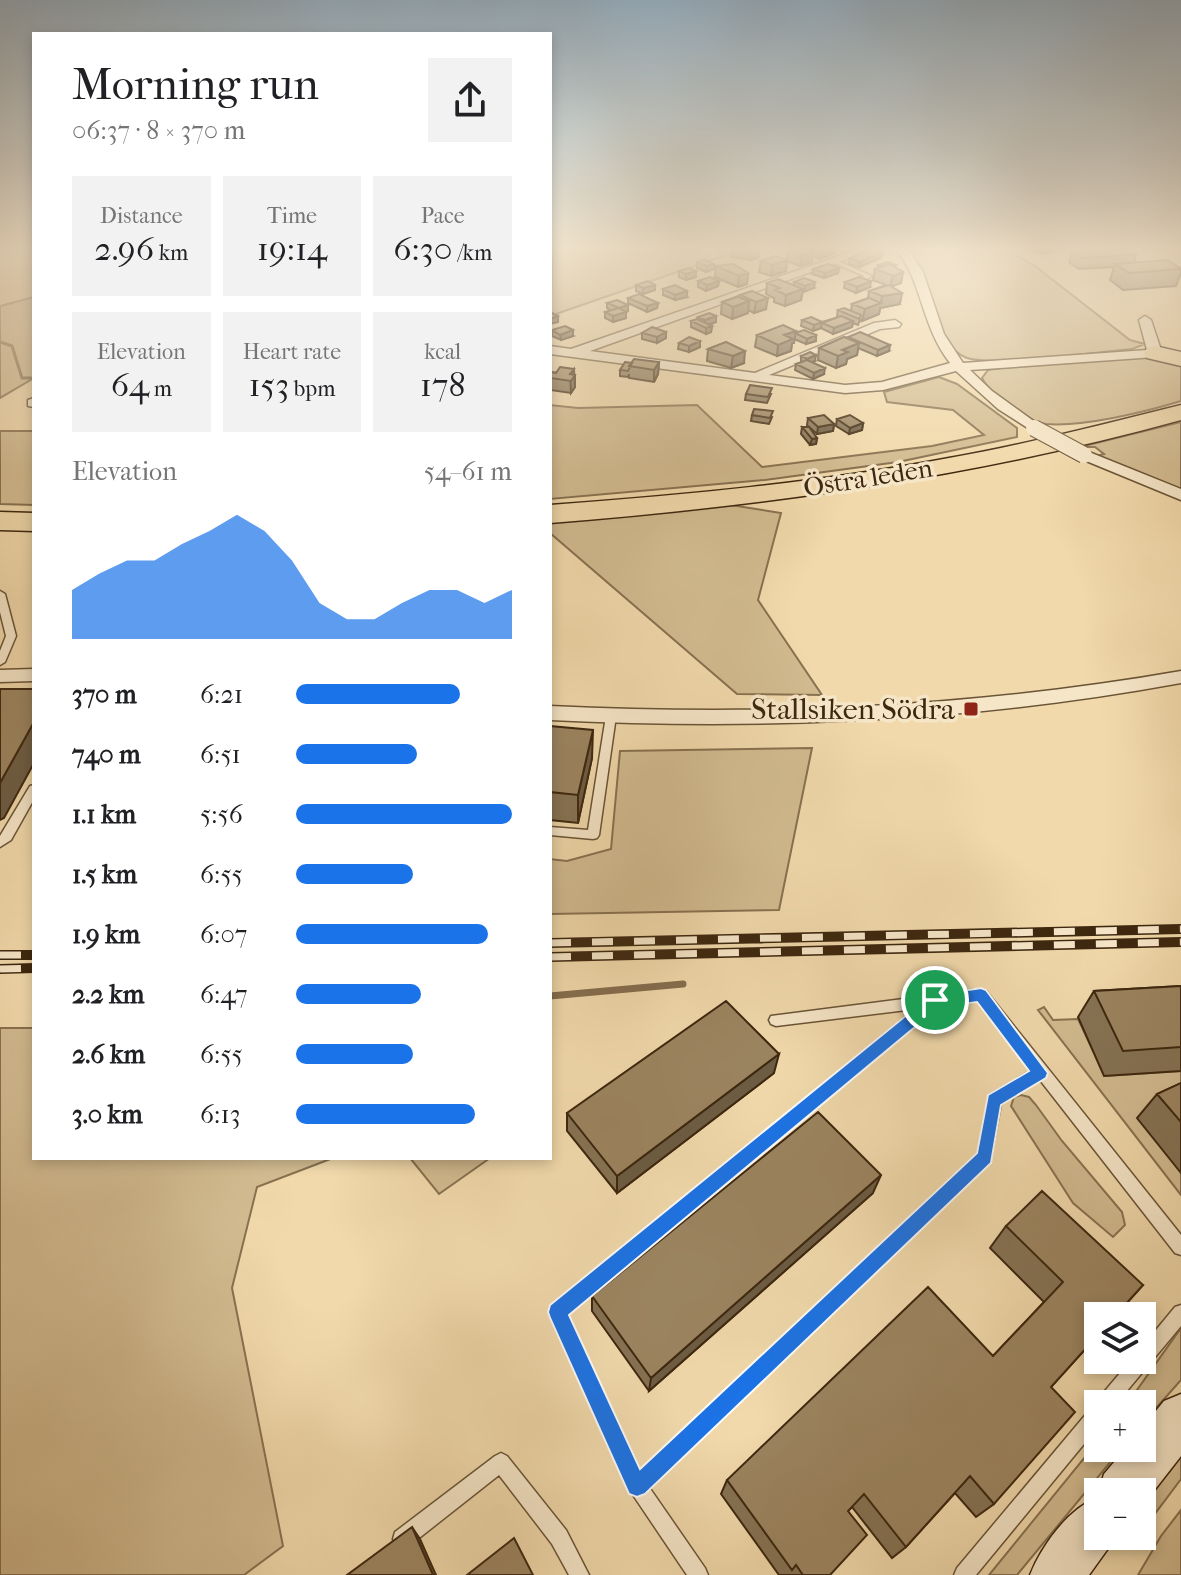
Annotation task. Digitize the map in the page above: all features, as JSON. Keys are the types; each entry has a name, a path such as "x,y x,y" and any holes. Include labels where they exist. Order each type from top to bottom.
{"highway":[{"path":"1155,353 1181,356"},
{"name":"Östra leden","path":"552,514 750,496 889,476 1037,448 1181,412"},
{"path":"1149,421 1181,418"},
{"path":"0,521 32,522"}],"street":[{"path":"568,355 658,322"},
{"path":"934,322 959,367 988,394 1034,428 1084,455 1181,495"},
{"path":"552,353 867,389 923,372 959,367 1155,353 1146,322"},
{"path":"757,378 765,371 878,326 895,324"},
{"path":"0,676 32,675"},
{"path":"552,713 731,720 843,718 1030,703 1181,677"},
{"path":"1133,1478 1181,1418"},
{"path":"1056,1575 1084,1540"}],"lane":[{"path":"0,594 11,636 0,662"},
{"path":"552,831 593,835 611,716"},
{"path":"0,843 7,837 32,793"},
{"path":"776,1020 981,995 1181,1247"},
{"path":"698,1575 637,1486 557,1312 935,1000"},
{"path":"637,1486 985,1157 994,1100 1040,1073"},
{"path":"1156,1343 1181,1313"},
{"path":"1117,1390 1130,1374"},
{"path":"964,1575 1084,1430"},
{"path":"392,1547 501,1462 559,1537 579,1575"}],"shaded area":[{"path":"0,322 32,322 32,379 0,398"},
{"path":"938,322 1108,322 1130,340 1145,344 1132,349 1047,358 981,360 967,358 954,350"},
{"path":"1151,356 1181,362 1181,401 1096,421 1038,422 1001,399 982,378 988,370 1002,368"},
{"path":"939,377 957,384 1017,428 1017,437 898,462 765,480 552,499 552,405 578,408 697,405 762,467 932,446 984,435 953,410 887,402 884,392"},
{"path":"1181,422 1181,491 1096,456 1104,454 1095,447 1080,447"},
{"path":"0,431 32,431 32,505 0,504"},
{"path":"731,505 781,513 758,600 822,695 737,694 552,535 552,522"},
{"path":"812,748 779,910 552,914 552,859 567,861 611,849 620,751"},
{"path":"1044,1007 1053,1020 1078,1019 1105,1076 1181,1071 1181,1195 1038,1010"},
{"path":"0,1028 32,1028 32,1160 328,1160 257,1187 232,1288 283,1546 244,1575 0,1575"},
{"path":"1014,1097 1029,1097 1036,1105 1122,1212 1125,1225 1113,1237 1073,1203 1011,1106"},
{"path":"412,1160 487,1160 439,1194"},
{"path":"1181,1328 1181,1380 1156,1408 1156,1390 1137,1390 1148,1374 1156,1374 1156,1363"},
{"path":"1181,1455 1181,1479 1156,1512 1156,1486"},
{"path":"1084,1458 1084,1462 1110,1462 1097,1478 1084,1478 1084,1494 1017,1575 989,1575"},
{"path":"1181,1510 1181,1575 1138,1575 1153,1550 1156,1550 1161,1536"}],"building":[{"path":"694,322 712,326 706,328"},
{"path":"823,322 849,322 834,328"},
{"path":"783,325 796,331 784,335 793,339 778,345 757,335"},
{"path":"565,326 573,330 560,335 552,330"},
{"path":"652,327 666,332 657,337 642,333"},
{"path":"804,330 816,335 807,339 795,333"},
{"path":"860,332 890,345 878,350 848,337"},
{"path":"689,337 700,341 689,346 679,343"},
{"path":"844,337 859,343 842,350 848,352 838,356 819,348"},
{"path":"726,342 745,351 733,356 708,349"},
{"path":"810,352 816,355 807,359 801,356"},
{"path":"634,359 659,362 654,370 629,366"},
{"path":"807,360 825,368 814,373 796,364"},
{"path":"625,362 632,363 628,371 620,370"},
{"path":"560,367 574,369 570,374 575,375 571,381 552,378 552,372 556,373"},
{"path":"750,385 772,388 768,397 746,394"},
{"path":"754,409 773,411 770,418 752,415"},
{"path":"824,415 834,424 818,427 808,418"},
{"path":"850,415 863,423 850,428 837,419"},
{"path":"802,427 809,427 817,438 812,439"},
{"path":"0,689 32,689 32,726 0,783"},
{"path":"552,726 593,730 578,795 552,792"},
{"path":"1181,986 1181,1047 1123,1051 1094,991"},
{"path":"726,1001 779,1054 617,1176 567,1113"},
{"path":"1181,1083 1181,1122 1157,1094"},
{"path":"818,1112 881,1175 651,1378 592,1296"},
{"path":"1042,1191 1143,1285 1128,1302 1084,1302 1084,1350 1051,1387 1075,1412 994,1504 970,1476 906,1547 864,1494 848,1511 867,1535 830,1575 803,1575 796,1565 792,1570 727,1480 928,1287 993,1356 1063,1282 1006,1226"},
{"path":"412,1527 433,1575 347,1575"},
{"path":"514,1538 533,1575 467,1575"}],"waterway":[{"path":"0,342 12,346 22,378 32,378"},
{"path":"552,996 683,984"}],"railway":[{"path":"552,943 1181,929"},
{"path":"552,957 1181,942"},
{"path":"0,955 32,955"},
{"path":"0,969 32,968"}],"place":[{"name":"Stallsiken Södra","path":"971,709"}],"route":[{"path":"981,995 1040,1073 994,1100 985,1157 637,1486 557,1312 935,1000 981,995"}]}
